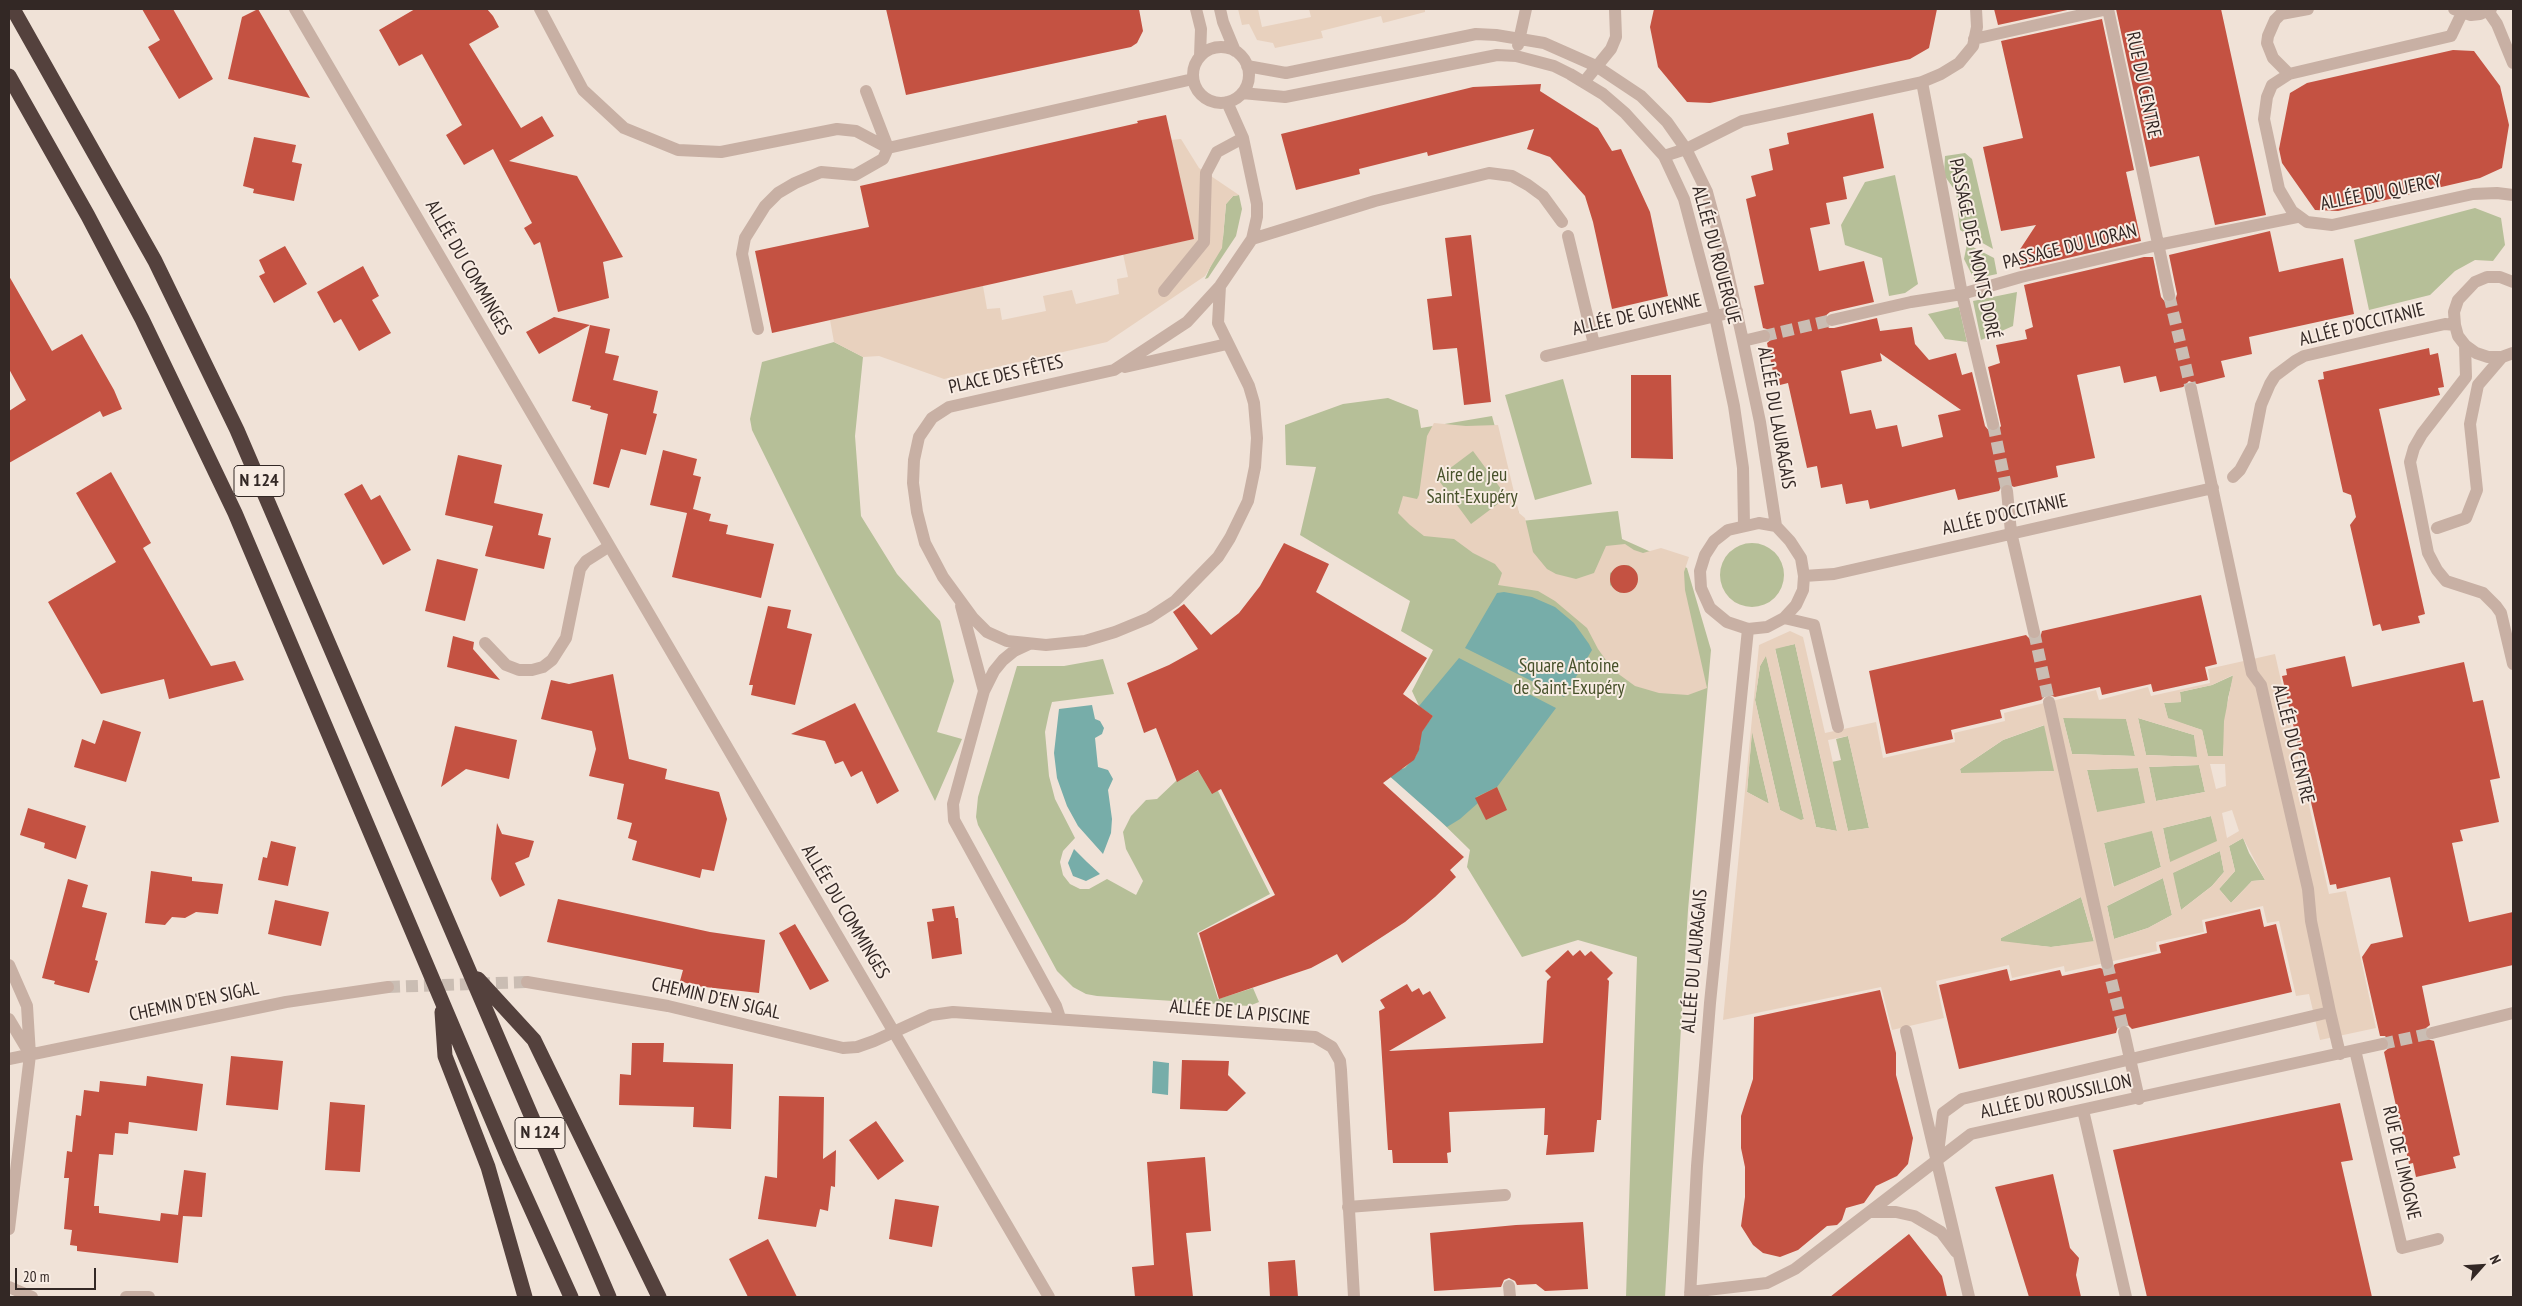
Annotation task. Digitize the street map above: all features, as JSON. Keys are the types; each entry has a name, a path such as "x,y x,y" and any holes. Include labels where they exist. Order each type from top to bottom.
{"highway":[{"name":"N 124","path":"13,9 155,261 237,430 609,1297"},
{"name":"N 124","path":"9,76 88,216 142,319 235,513 510,1162 571,1297"},
{"path":"470,970 534,1040 659,1297"},
{"path":"441,998 445,1056 488,1167 525,1297"}],"street":[{"name":"ALLÉE DU COMMINGES","path":"295,9 608,547 1049,1297"},
{"path":"540,9 583,90 624,128 678,150 721,152 837,128 856,131 888,148 1193,79"},
{"path":"1196,9 1201,29 1200,56"},
{"path":"1220,9 1223,22 1235,51 1247,66 1248,80 1242,93 1228,102 1210,100 1202,95 1193,79 1195,63 1200,56 1217,47 1235,51"},
{"path":"1516,56 1526,9"},
{"path":"1584,82 1611,49 1616,37 1615,9"},
{"path":"1664,156 1686,149 1742,121 1922,82 1941,74 1959,63 1972,46 1977,27 1976,9"},
{"path":"1974,39 2108,9"},
{"name":"RUE DU CENTRE","path":"2108,9 2158,245"},
{"path":"2289,74 2273,58 2267,43 2275,20 2280,12 2308,9"},
{"name":"ALLÉE DU QUERCY","path":"2513,63 2497,24 2489,10 2471,15 2458,11 2451,36 2289,74 2272,85 2267,97 2264,119 2278,189 2285,202 2297,217 2319,226 2332,225 2473,194 2497,193 2513,196"},
{"path":"1247,66 1286,73 1476,34 1520,37 1544,43 1596,66"},
{"name":"ALLÉE DU ROUERGUE","path":"1242,93 1286,97 1497,55 1516,56 1554,66 1584,82 1625,113 1664,156 1684,199 1714,316 1734,406 1741,451 1744,525"},
{"name":"ALLÉE DU LAURAGAIS","path":"1596,66 1641,96 1667,122 1686,149 1707,192 1737,311 1760,422 1776,526"},
{"name":"PASSAGE DES MONTS DORÉ","path":"1922,82 1962,294 1993,424"},
{"path":"758,329 742,254 744,238 753,223 778,193 795,183 821,172 854,175 883,159 888,148 866,91"},
{"path":"1220,286 1252,239 1257,204 1243,138 1228,102"},
{"path":"1164,291 1204,242 1206,173 1217,152 1243,138"},
{"path":"1252,239 1375,202 1498,173 1512,176 1535,190 1551,205 1562,222"},
{"name":"PASSAGE DU LIORAN","path":"1832,320 1911,302 1962,294 2021,277 2158,245 2297,217"},
{"path":"1568,236 1594,344"},
{"path":"2158,245 2169,295"},
{"path":"2508,355 2488,358 2476,353 2465,345 2454,325 2454,312 2458,300 2475,282 2500,277 2513,280"},
{"name":"PLACE DES FÊTES","path":"1220,286 1218,323 1250,386 1254,403 1257,438 1255,467 1248,501 1230,538 1218,557 1184,593 1149,618 1085,641 1046,645 1030,644 999,639 987,632 960,601 933,560 925,543 916,512 913,483 916,448 925,426 932,418 949,407 1114,370 1187,322 1220,286"},
{"name":"ALLÉE DE GUYENNE","path":"1546,356 1737,311"},
{"name":"ALLÉE D'OCCITANIE","path":"2233,477 2244,464 2253,446 2261,405 2267,389 2275,376 2295,361 2304,356 2386,337 2445,324 2454,325"},
{"path":"1743,341 1764,336"},
{"path":"1114,370 1227,344"},
{"path":"2465,345 2466,376 2422,434 2414,448 2410,462 2428,553 2437,570 2446,581 2483,593 2496,606 2501,613 2513,664"},
{"path":"2437,528 2466,518 2469,511 2477,490 2470,424 2478,386 2508,355"},
{"path":"2191,389 2213,488"},
{"name":"ALLÉE D'OCCITANIE","path":"1804,576 1834,574 2010,532 2213,488"},
{"name":"ALLÉE DU CENTRE","path":"2213,488 2252,673 2261,685 2308,889 2311,921 2340,1054"},
{"path":"2007,492 2010,532 2034,632"},
{"path":"1760,523 1776,526 1790,541 1801,558 1804,576 1803,590 1796,605 1784,618 1767,627 1748,629 1727,622 1710,608 1701,588 1700,571 1705,555 1714,541 1728,530 1760,523"},
{"path":"485,644 506,665 519,670 532,670 543,667 552,660 566,638 580,570 586,561 608,547"},
{"path":"960,601 984,691"},
{"path":"1784,618 1814,625 1838,727"},
{"name":"ALLÉE DU LAURAGAIS","path":"1690,1294 1697,1166 1710,1003 1748,629"},
{"path":"1030,644 1014,651 1003,660 994,671 984,691 953,804 954,820 1056,1006 1060,1018"},
{"path":"2049,702 2107,963"},
{"path":"9,965 27,1006 30,1056 9,1229"},
{"name":"CHEMIN D'EN SIGAL","path":"527,982 668,1006 843,1048 874,1041 894,1031"},
{"name":"CHEMIN D'EN SIGAL","path":"9,1059 286,1002 388,987"},
{"name":"ALLÉE DE LA PISCINE","path":"894,1031 931,1015 953,1012 1305,1035 1324,1041 1336,1054 1341,1070 1354,1297"},
{"path":"1937,1161 1942,1113 1962,1099 2330,1012"},
{"path":"2432,1033 2513,1014"},
{"path":"9,1020 30,1056"},
{"path":"1906,1031 1969,1297"},
{"path":"2124,1032 2140,1099"},
{"name":"ALLÉE DU ROUSSILLON","path":"1690,1294 1767,1283 1795,1269 1972,1134 2140,1099 2382,1044"},
{"name":"RUE DE LIMOGNE","path":"2355,1050 2402,1248 2438,1239"},
{"path":"2083,1110 2126,1297"},
{"path":"1348,1207 1505,1196"},
{"path":"1871,1212 1896,1212 1914,1216 1941,1232 1959,1256"},
{"path":"9,1286 32,1297"},
{"path":"126,1297 149,1297"}],"green space":[{"path":"1965,153 1972,159 1993,249 1960,230 1956,192 1944,175 1945,156"},
{"path":"1895,175 1918,284 1905,293 1889,296 1882,258 1845,245 1841,225 1865,182"},
{"path":"1239,195 1242,209 1236,236 1208,278 1205,279 1223,238 1226,204 1233,196"},
{"path":"2475,208 2501,218 2505,245 2493,261 2475,260 2455,271 2430,295 2369,310 2354,240"},
{"path":"1967,244 1994,258 1997,274 1974,279 1964,259"},
{"path":"2017,292 2013,326 1981,340 1973,301"},
{"path":"1959,307 1967,342 1945,339 1928,314"},
{"path":"834,342 863,357 855,436 861,516 897,574 940,621 954,681 937,732 962,739 935,801 752,430 750,419 762,362"},
{"path":"1563,379 1592,484 1535,500 1505,395"},
{"name":"Square Antoine de Saint-Exupéry","path":"1388,398 1418,410 1421,428 1492,416 1521,521 1618,511 1622,539 1687,568 1711,650 1688,910 1665,1297 1626,1297 1637,957 1578,940 1522,957 1467,867 1470,850 1421,802 1386,773 1401,770 1414,760 1419,750 1420,734 1433,716 1419,706 1412,691 1433,650 1401,631 1410,601 1300,535 1316,467 1286,465 1285,425 1343,404"},
{"path":"1746,543 1758,543 1775,552 1782,563 1784,575 1782,587 1775,598 1758,607 1746,607 1734,602 1725,593 1720,581 1720,569 1725,557 1734,548"},
{"path":"1795,644 1837,831 1816,827 1775,648"},
{"path":"1766,655 1804,819 1800,821 1780,810 1755,700 1760,666"},
{"path":"1103,659 1114,694 1052,702 1045,732 1049,776 1055,799 1075,838 1063,851 1060,862 1063,875 1070,884 1080,889 1089,889 1107,879 1136,895 1143,881 1126,849 1123,832 1131,816 1146,800 1157,799 1177,780 1200,770 1211,789 1218,791 1270,894 1197,933 1218,999 1253,988 1259,1002 1249,1006 1097,996 1086,994 1073,987 1057,971 978,825 976,817 978,797 1017,666 1064,666"},
{"path":"2234,675 2228,698 2223,756 2208,757 2202,730 2168,719 2164,703 2181,702 2180,692 2212,685"},
{"path":"2063,718 2126,718 2135,756 2072,754"},
{"path":"2138,718 2194,735 2198,757 2146,755"},
{"path":"2045,725 2055,771 1961,774 1960,769 2003,740"},
{"path":"1752,730 1769,804 1747,792"},
{"path":"1848,736 1869,828 1848,831 1832,762 1841,760 1836,739"},
{"path":"2199,765 2205,792 2156,801 2149,767"},
{"path":"2138,768 2146,803 2097,813 2087,770"},
{"path":"2211,816 2218,842 2170,863 2163,828"},
{"path":"2152,830 2161,867 2114,887 2104,843"},
{"path":"2243,838 2249,853 2265,880 2252,881 2231,903 2219,889 2235,871 2229,846"},
{"path":"2220,851 2224,872 2212,886 2181,910 2172,873"},
{"path":"2163,878 2172,915 2148,928 2114,939 2107,906"},
{"path":"2081,897 2094,942 2051,947 2001,942 2001,938"}],"shaded area":[{"path":"1238,9 1258,9 1262,27 1311,17 1309,9 1425,9 1425,12 1383,23 1381,16 1321,31 1323,38 1275,48 1273,43 1257,40 1249,24 1242,25"},
{"path":"1181,139 1199,168 1239,195 1233,196 1226,204 1222,248 1205,276 1107,342 944,379 879,356 863,357 834,342 830,320 983,286 987,309 1000,308 1002,320 1046,311 1043,296 1072,290 1076,304 1119,294 1117,279 1128,277 1123,254 1194,239 1171,140"},
{"path":"1434,423 1466,426 1498,425 1519,513 1525,518 1533,552 1547,569 1556,574 1576,579 1594,573 1606,546 1625,544 1643,553 1661,548 1689,557 1684,572 1685,590 1707,688 1688,695 1659,693 1635,686 1613,670 1598,649 1587,628 1555,601 1538,591 1498,585 1502,573 1495,564 1473,553 1454,539 1424,536 1410,525 1398,513 1403,496 1417,499 1419,495 1427,436","holes":["1473,451 1507,497 1471,524 1437,478","1629,565 1637,573 1637,584 1635,587 1620,593 1610,585 1610,573 1620,566"]},
{"path":"1790,631 1803,637 1825,733 1876,722 1883,758 1955,742 1954,733 2005,721 2004,713 2096,690 2099,700 2148,687 2151,696 2210,683 2208,669 2275,654 2329,894 2346,891 2376,1028 2320,1040 2309,994 2296,996 2279,921 2267,923 2263,906 2202,920 2204,932 2156,942 2157,951 2065,972 2064,966 2012,978 2009,965 1936,981 1944,1018 1892,1030 1881,987 1723,1020 1759,645","holes":["1795,644 1837,831 1816,827 1775,649","1766,656 1804,819 1801,820 1780,810 1755,700 1760,666","2233,675 2224,721 2223,756 2208,756 2202,730 2168,718 2164,703 2181,702 2180,692 2212,685","2063,718 2126,719 2135,756 2072,754","2138,718 2194,735 2197,757 2146,755","2044,725 2054,771 1961,773 1960,769 2003,740","1752,732 1769,803 1747,792","1848,736 1869,828 1848,831 1828,740","2210,764 2225,764 2226,786 2216,789","2199,765 2205,792 2156,801 2149,767","2138,768 2145,803 2097,812 2087,770","2232,810 2239,831 2227,838 2222,813","2211,816 2217,841 2170,862 2163,828","2152,831 2161,867 2113,887 2104,843","2243,838 2265,880 2252,881 2231,903 2219,889 2235,871 2229,846","2220,851 2224,872 2212,886 2181,910 2173,873","2163,878 2172,915 2148,928 2114,939 2107,906","2081,897 2094,941 2051,947 2001,941 2001,938"]}],"water":[{"path":"1504,592 1532,597 1555,607 1574,623 1589,644 1592,650 1564,697 1465,648 1497,593"},
{"path":"1459,658 1556,708 1497,787 1476,797 1478,803 1460,819 1447,827 1386,773 1405,768 1416,756 1420,746 1420,734 1433,716 1419,706"},
{"path":"1092,705 1095,719 1100,721 1104,728 1102,734 1095,738 1098,767 1108,770 1113,779 1108,790 1112,819 1111,833 1103,854 1078,826 1067,806 1057,778 1054,753 1059,709"},
{"path":"1074,849 1100,874 1086,881 1073,876 1068,863"},
{"path":"1153,1061 1169,1063 1168,1095 1152,1093"}],"building":[{"path":"142,9 173,9 213,79 179,99 148,47 160,40"},
{"path":"258,9 310,98 228,79 242,17"},
{"path":"415,9 487,9 493,16 499,27 469,44 521,128 542,116 554,136 509,161 577,176 623,257 603,262 609,298 558,312 540,242 534,245 524,228 532,223 493,149 464,165 446,135 462,125 422,54 399,66 379,30"},
{"path":"886,9 1139,9 1143,31 1137,43 1131,47 906,95"},
{"path":"1654,9 1937,9 1929,48 1910,59 1710,103 1687,102 1658,67 1650,27"},
{"path":"1994,9 2072,9 1998,25"},
{"path":"2116,9 2221,9 2266,215 2215,225 2199,156 2150,167"},
{"path":"2102,19 2134,170 2126,172 2141,241 2020,269 2017,254 2036,225 2001,231 1983,147 2023,138 2001,41"},
{"path":"2453,50 2474,51 2500,86 2509,125 2502,168 2480,178 2338,211 2315,210 2282,163 2279,149 2290,93 2307,83"},
{"path":"1541,84 1540,91 1598,128 1612,151 1621,149 1650,212 1668,296 1612,309 1593,222 1585,196 1550,157 1527,149 1534,129 1428,156 1427,152 1359,169 1360,174 1296,190 1281,134 1473,87"},
{"path":"1873,113 1884,168 1843,177 1847,199 1826,203 1830,224 1810,228 1819,271 1864,261 1874,302 1830,312 1824,317 1824,322 1829,328 1834,328 1877,318 1880,331 1912,327 1915,344 1929,360 1956,353 1962,375 1972,372 1985,426 1990,432 1998,430 2001,426 1988,367 2000,363 1996,345 2027,339 2025,330 2033,327 2024,285 2144,257 2153,257 2161,297 2166,303 2171,303 2175,301 2177,294 2169,255 2270,231 2279,272 2343,258 2354,314 2249,337 2252,354 2221,361 2225,377 2197,384 2189,381 2183,387 2160,392 2156,376 2124,383 2120,366 2077,375 2095,458 2056,466 2058,477 2014,487 2006,483 2002,485 1999,491 1958,500 1955,489 1870,509 1868,500 1846,504 1842,484 1821,488 1817,466 1807,468 1788,383 1776,386 1767,343 1772,339 1772,335 1770,330 1763,328 1754,286 1764,284 1746,199 1756,196 1751,176 1773,170 1769,149 1789,144 1787,133","holes":["1880,353 1961,410 1938,415 1943,437 1902,447 1897,425 1876,429 1871,410 1850,414 1841,371 1882,361"]},
{"path":"1166,115 1194,239 772,333 755,251 869,227 860,186"},
{"path":"254,137 296,145 292,162 302,164 294,201 253,193 254,189 243,186"},
{"path":"1471,235 1491,402 1464,405 1457,348 1433,350 1427,299 1452,296 1445,238"},
{"path":"285,246 307,284 274,303 259,276 265,273 259,260"},
{"path":"363,266 379,296 372,300 391,333 359,351 341,319 334,323 317,292"},
{"path":"9,276 52,351 82,334 114,390 122,409 103,417 100,411 9,463 9,411 26,400 9,369"},
{"path":"554,317 590,325 539,354 526,332"},
{"path":"590,325 610,329 605,353 619,356 613,380 658,391 653,413 657,414 646,455 621,449 609,488 593,484 608,414 590,409 591,406 572,401"},
{"path":"2429,348 2430,355 2438,353 2444,387 2438,388 2440,395 2379,409 2425,614 2418,616 2420,623 2382,631 2380,624 2373,626 2350,525 2356,517 2351,495 2343,492 2318,380 2324,379 2323,372"},
{"path":"1631,375 1671,375 1673,459 1631,458"},
{"path":"663,450 697,459 693,475 701,477 693,509 711,514 709,521 728,525 726,534 774,544 761,598 672,577 687,513 650,505"},
{"path":"458,455 502,465 494,503 543,514 538,535 551,538 544,569 485,556 493,526 445,515"},
{"path":"111,472 151,543 143,548 211,666 235,661 244,680 169,699 164,679 101,694 48,602 116,562 76,493"},
{"path":"362,484 371,500 380,495 411,550 383,565 344,494"},
{"path":"1284,543 1329,564 1316,592 1427,658 1403,694 1433,716 1422,732 1419,750 1414,760 1383,783 1464,857 1450,870 1456,877 1435,897 1405,922 1342,963 1337,954 1311,968 1219,999 1199,933 1275,895 1221,789 1212,794 1198,770 1177,782 1156,728 1144,733 1127,683 1169,665 1198,649 1173,612 1184,604 1211,635 1239,613 1260,586"},
{"path":"437,559 478,569 465,621 425,611"},
{"path":"1624,565 1634,569 1638,579 1634,589 1624,593 1614,589 1610,579 1614,569"},
{"path":"2201,595 2217,664 2205,667 2208,680 2153,692 2151,684 2102,695 2100,687 2055,697 2047,694 2041,700 2000,710 2002,718 1951,730 1953,739 1886,754 1869,671 2026,635 2031,640 2036,640 2040,638 2042,631"},
{"path":"768,606 791,610 787,628 812,634 795,705 751,695 753,685 749,685"},
{"path":"453,636 474,642 473,649 500,680 447,667"},
{"path":"2345,656 2352,687 2464,662 2473,702 2483,700 2500,778 2490,780 2499,822 2460,830 2463,841 2452,843 2469,922 2513,912 2513,965 2422,986 2430,1025 2426,1028 2424,1034 2427,1039 2434,1041 2460,1155 2453,1157 2456,1168 2416,1177 2413,1163 2409,1164 2384,1052 2390,1047 2390,1042 2385,1036 2380,1036 2362,957 2371,944 2403,937 2390,877 2337,889 2336,884 2330,885 2282,676 2287,675 2286,669"},
{"path":"613,674 629,759 667,769 665,779 719,792 727,819 714,871 702,869 700,878 632,860 637,841 628,838 632,823 617,819 624,784 589,776 596,749 592,731 541,719 551,680 569,684"},
{"path":"855,703 899,791 877,804 862,771 851,777 843,761 835,764 825,741 791,734"},
{"path":"103,720 141,732 126,782 74,767 82,739 95,744"},
{"path":"455,726 517,740 509,779 466,769 441,787"},
{"path":"1497,787 1507,810 1486,820 1475,798"},
{"path":"28,808 86,826 76,859 44,848 45,843 20,835"},
{"path":"497,823 502,834 534,841 529,857 515,863 525,885 500,897 491,879"},
{"path":"271,841 296,847 288,886 258,880 263,857 267,858"},
{"path":"151,871 192,877 192,881 223,884 218,914 196,912 185,918 172,917 165,925 145,923"},
{"path":"68,879 88,885 82,907 107,913 95,960 98,961 89,993 54,984 55,981 42,978"},
{"path":"558,899 710,932 765,940 759,993 696,986 680,981 683,970 547,942"},
{"path":"275,900 329,912 321,946 268,934"},
{"path":"954,906 956,918 958,918 962,954 932,959 927,922 934,921 932,909"},
{"path":"2260,909 2264,927 2276,924 2292,992 2132,1029 2127,1024 2122,1024 2118,1026 2116,1033 1959,1069 1939,985 2007,969 2010,981 2060,970 2062,976 2100,968 2109,971 2115,964 2161,953 2159,945 2207,933 2205,922"},
{"path":"795,924 829,981 810,990 779,933"},
{"path":"1568,950 1573,956 1580,950 1585,956 1591,951 1613,973 1607,979 1609,981 1601,1120 1597,1120 1594,1152 1546,1155 1548,1135 1544,1135 1545,1108 1449,1112 1451,1152 1447,1153 1448,1163 1393,1163 1392,1150 1388,1150 1379,1011 1385,1008 1380,1000 1407,984 1412,992 1419,988 1423,995 1430,991 1446,1018 1389,1051 1543,1043 1547,981 1551,977 1545,971"},
{"path":"1880,990 1896,1053 1896,1075 1913,1138 1908,1164 1897,1176 1876,1186 1864,1203 1846,1208 1842,1220 1837,1225 1827,1226 1798,1250 1780,1257 1763,1253 1753,1245 1741,1226 1745,1197 1745,1167 1741,1148 1741,1116 1753,1079 1754,1017"},
{"path":"632,1043 664,1043 663,1062 733,1064 731,1129 693,1127 694,1107 619,1105 620,1074 631,1075"},
{"path":"231,1056 283,1061 278,1110 226,1105"},
{"path":"1182,1060 1229,1061 1228,1075 1246,1093 1227,1111 1180,1109"},
{"path":"147,1076 203,1084 197,1131 129,1122 128,1134 115,1133 113,1155 99,1154 94,1206 99,1206 99,1213 160,1221 161,1213 178,1215 184,1170 206,1173 202,1217 183,1216 178,1263 77,1251 77,1246 70,1245 72,1230 64,1229 69,1178 64,1178 67,1151 72,1152 76,1115 81,1116 84,1090 99,1092 100,1081 146,1086"},
{"path":"779,1096 824,1097 823,1159 836,1150 835,1187 831,1186 828,1211 820,1209 816,1227 758,1219 765,1176 777,1178"},
{"path":"330,1102 365,1105 360,1172 325,1170"},
{"path":"2340,1103 2353,1160 2341,1162 2372,1297 2147,1297 2113,1150"},
{"path":"876,1121 904,1161 878,1180 849,1140"},
{"path":"1205,1157 1211,1231 1186,1233 1193,1297 1135,1297 1132,1267 1154,1265 1147,1162"},
{"path":"2053,1174 2070,1248 2079,1258 2076,1275 2081,1297 2029,1297 1995,1187"},
{"path":"895,1199 939,1206 932,1247 889,1239"},
{"path":"1583,1222 1588,1289 1545,1291 1536,1284 1517,1285 1515,1281 1509,1278 1504,1280 1501,1287 1434,1291 1430,1233 1516,1225"},
{"path":"1909,1234 1942,1276 1947,1297 1830,1297"},
{"path":"768,1239 797,1297 748,1297 729,1259"},
{"path":"1295,1260 1298,1297 1270,1297 1268,1262"}],"tunnel":[{"path":"2169,295 2191,389"},
{"path":"1764,336 1832,320"},
{"path":"1993,424 2007,491"},
{"path":"2034,632 2049,702"},
{"path":"2107,963 2124,1032"},
{"path":"388,987 527,982"},
{"path":"2382,1044 2432,1033"}],"park label":[{"name":"Aire de jeu Saint-Exupéry","path":"1472,487"}]}
